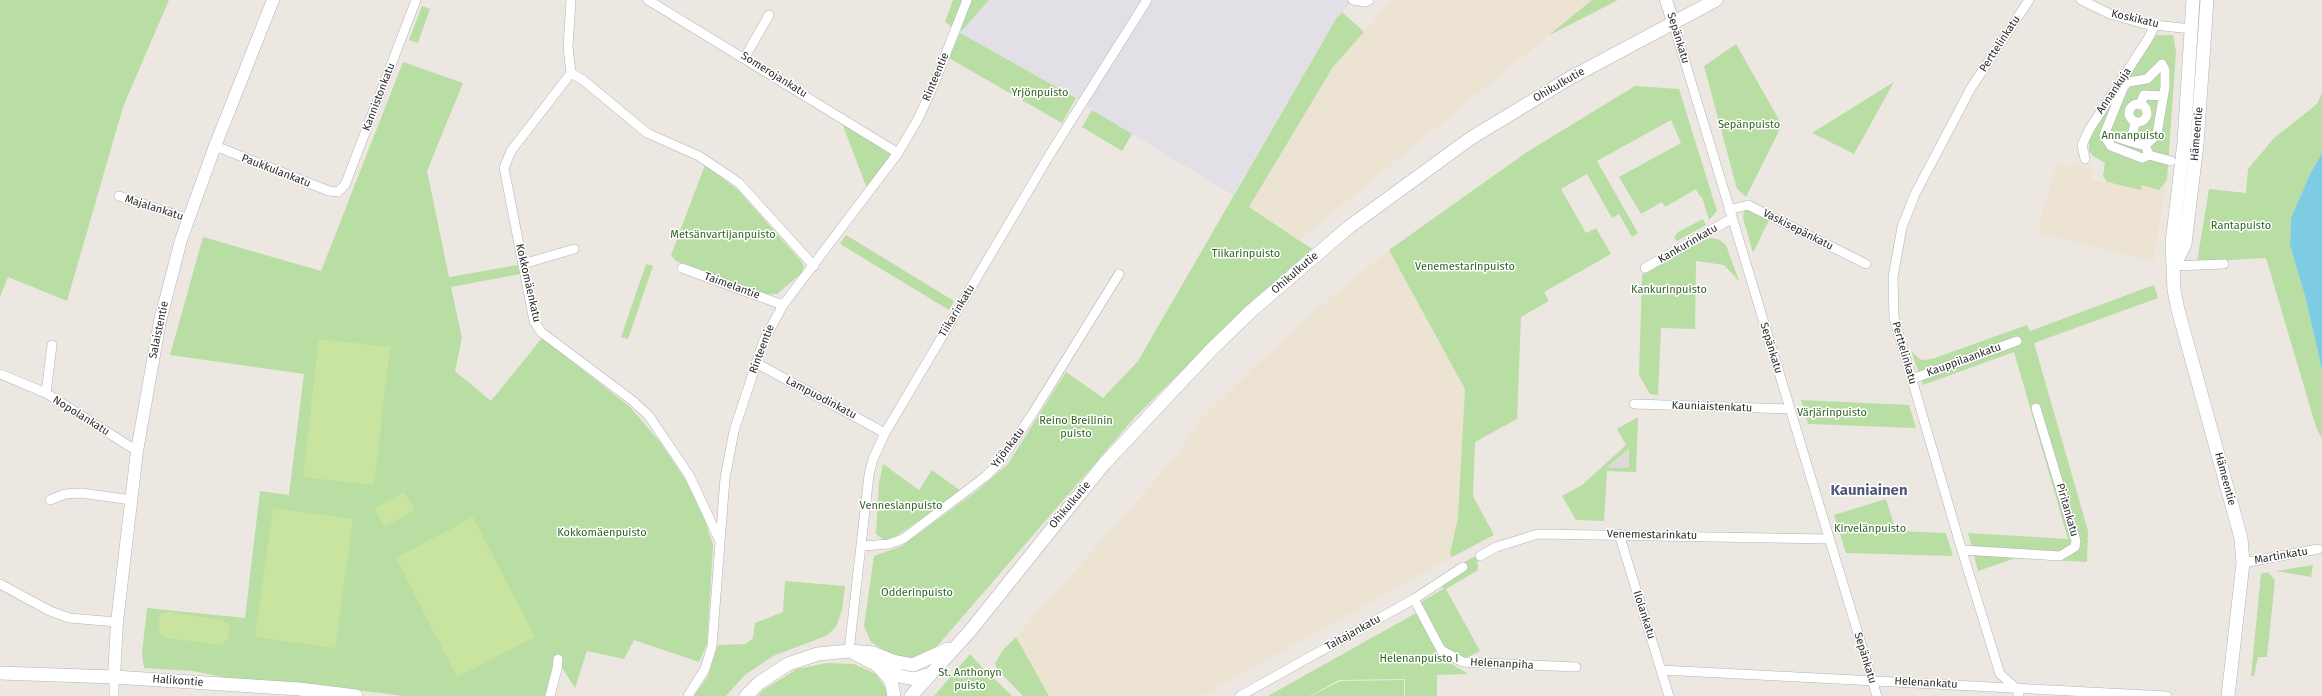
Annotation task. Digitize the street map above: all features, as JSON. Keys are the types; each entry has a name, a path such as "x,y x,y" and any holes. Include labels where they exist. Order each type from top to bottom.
{"main road":[{"name":"Ohikulkutie","path":"911,696 957,644 1104,464 1210,351 1257,306 1349,227 1471,138 1570,78 1716,0"},
{"name":"Hämeentie","path":"2193,0 2184,142 2172,243 2174,290 2178,310 2241,538 2243,563 2228,696"},
{"name":"Hämeentie","path":"2174,266 2185,244 2187,229 2197,144 2207,0"},
{"path":"746,696 759,683 788,664 818,654 849,651 873,653 893,661 913,665 933,658 957,644"},
{"path":"849,651 900,676 914,679 931,674"},
{"path":"877,665 891,680 894,696"},
{"name":"Halikontie","path":"0,673 114,677 299,693 356,696"}],"street":[{"name":"Salaistentie","path":"114,677 117,622 137,451 160,321 181,240 215,146 273,0"},
{"name":"Kannistonkatu","path":"338,192 345,185 416,0"},
{"path":"571,0 568,47 571,73 583,80 647,133 699,156 739,183 814,266"},
{"name":"Somerojankatu","path":"648,0 745,57 898,153"},
{"name":"Rinteentie","path":"688,696 705,669 712,646 725,478 734,431 764,340 783,305 898,153 918,119 934,84 967,0"},
{"name":"Tiikarinkatu","path":"849,651 863,546 869,475 873,459 885,433 1050,154 1146,0"},
{"path":"1353,0 1365,2 1369,0"},
{"name":"Sepänkatu","path":"1666,0 1828,539 1877,696"},
{"name":"Perttelinkatu","path":"2018,692 2000,674 1962,550 1894,318 1893,277 1902,227 1915,194 1971,88 2029,0"},
{"name":"Koskikatu","path":"2081,0 2110,14 2155,25 2192,29"},
{"path":"745,57 769,15"},
{"name":"Annankuja","path":"2085,160 2082,145 2089,130 2148,39 2155,25"},
{"path":"2162,64 2165,70 2163,96 2157,134 2145,144 2131,142 2110,135 2104,135 2124,86 2128,82 2147,79 2162,64"},
{"name":"Kokkomäenkatu","path":"571,73 511,151 504,168 532,313 537,327 633,401 649,416 689,474 720,540"},
{"path":"2140,105 2143,96 2163,96"},
{"path":"2140,105 2145,108 2147,114 2144,120 2135,122 2131,118 2130,113 2132,107 2140,105"},
{"path":"2147,114 2160,116"},
{"path":"2131,142 2135,122"},
{"path":"2104,135 2111,146 2121,151 2142,158 2149,154 2171,161"},
{"path":"2145,144 2149,154"},
{"name":"Paukkulankatu","path":"215,146 329,191 338,192"},
{"name":"Majalankatu","path":"119,196 189,219"},
{"name":"Vaskisepänkatu","path":"1730,215 1748,204 1866,264"},
{"name":"Kankurinkatu","path":"1645,268 1730,215"},
{"path":"523,264 574,249"},
{"path":"2174,266 2224,264"},
{"name":"Taimelantie","path":"682,268 783,305"},
{"name":"Yrjönkatu","path":"863,546 882,545 902,539 986,476 999,463 1033,413 1119,274"},
{"name":"Kauppilaankatu","path":"1912,379 2017,341"},
{"name":"Nopolankatu","path":"52,345 46,393 137,451"},
{"name":"Lampuodinkatu","path":"756,363 885,433"},
{"path":"0,374 46,393"},
{"name":"Kauniaistenkatu","path":"1634,404 1790,409"},
{"name":"Piritankatu","path":"1962,550 2060,556 2075,547 2076,541 2036,408"},
{"path":"50,500 65,494 81,493 132,500"},
{"name":"Venemestarinkatu","path":"1480,556 1496,547 1538,534 1618,534 1828,539"},
{"name":"Ilolankatu","path":"1618,534 1669,696"},
{"name":"Martinkatu","path":"2243,563 2318,549"},
{"name":"Taitajankatu","path":"1240,696 1414,599 1463,567"},
{"path":"0,584 50,611 69,618 117,622"},
{"name":"Helenanpiha","path":"1414,599 1441,650 1463,662 1576,667"},
{"path":"550,696 558,659"},
{"name":"Helenankatu","path":"1661,670 1873,681 2018,692 2167,696"},
{"path":"114,677 114,696"}],"shaded area":[{"path":"989,0 1354,0 1336,19 1233,195 1092,110 1076,98 960,33"},
{"path":"1393,0 1592,0 1299,240 1249,207 1333,67"},
{"path":"2073,162 2094,171 2091,179 2141,190 2142,185 2159,190 2167,180 2153,262 2042,234 2038,226 2057,165 2069,168"},
{"path":"1389,250 1465,389 1458,517 1450,554 1452,557 1202,696 1049,696 1016,637 1175,458 1198,422 1257,364 1318,308"},
{"path":"1629,448 1629,468 1606,468"}],"green space":[{"path":"0,0 169,0 123,107 67,301 8,277 0,297"},
{"path":"953,0 964,0 954,28 945,22"},
{"path":"970,0 989,0 960,33"},
{"path":"1592,0 1618,0 1548,36"},
{"path":"422,6 430,9 418,43 409,40"},
{"path":"1342,12 1364,32 1333,67 1249,207 1312,249 1247,307 1136,416 933,651 913,660 888,653 871,642 864,626 874,556 902,546 978,490 1008,464 1066,372 1103,398 1138,361 1336,19"},
{"name":"Yrjönpuisto","path":"960,33 1076,98 1062,123 947,57"},
{"name":"Annanpuisto","path":"2157,35 2173,35 2176,52 2167,180 2159,190 2142,185 2141,190 2107,182 2103,176 2105,163 2093,156 2089,151 2089,140 2094,129 2152,40"},
{"name":"Sepänpuisto","path":"1736,44 1782,125 1746,197 1737,189 1704,66"},
{"name":"Kokkomäenpuisto","path":"403,62 463,83 427,171 449,277 518,265 520,274 451,287 462,338 455,371 491,401 542,338 630,407 660,442 685,479 701,508 713,545 707,644 699,662 634,640 624,659 587,651 575,688 563,669 554,666 545,696 404,696 340,688 232,679 193,671 144,668 142,653 147,608 245,618 260,491 289,495 304,374 170,355 203,237 321,271"},
{"path":"1894,82 1854,154 1812,133"},
{"name":"Venemestarinpuisto","path":"1635,86 1679,89 1717,211 1709,220 1702,197 1700,197 1696,189 1665,207 1662,202 1641,214 1619,177 1681,143 1671,120 1597,161 1638,233 1632,237 1619,214 1612,218 1587,174 1561,189 1586,233 1596,228 1611,254 1544,292 1549,301 1521,317 1517,419 1475,442 1473,496 1494,535 1452,557 1450,554 1458,517 1465,389 1389,250 1527,152"},
{"name":"Rantapuisto","path":"2322,93 2322,153 2310,174 2291,218 2290,245 2306,300 2322,370 2322,439 2316,427 2266,258 2197,262 2209,189 2246,193 2248,169 2274,138 2317,104"},
{"name":"Yrjönpuisto","path":"1092,110 1132,134 1122,151 1082,127"},
{"path":"840,118 893,155 868,191"},
{"name":"Metsänvartijanpuisto","path":"705,165 738,190 804,266 802,273 777,294 765,294 676,261 671,255"},
{"path":"1745,206 1769,220 1753,253 1743,218"},
{"path":"1703,219 1706,225 1677,241 1674,237 1678,232"},
{"path":"846,235 954,301 949,310 840,244"},
{"name":"Kankurinpuisto","path":"1711,238 1720,240 1726,245 1739,281 1724,265 1696,261 1695,329 1661,328 1658,395 1650,394 1639,375 1642,275 1702,240"},
{"path":"646,264 653,266 628,339 621,337"},
{"path":"2154,285 2158,298 2034,343 2088,531 2087,562 2016,558 1978,571 1968,533 2068,539 2014,352 1923,385 1911,351 1921,360 1932,359 2027,325 2030,331"},
{"path":"319,339 390,347 374,485 303,477"},
{"name":"Värjärinpuisto","path":"1801,400 1909,405 1916,428 1808,424"},
{"path":"1638,417 1636,472 1607,471 1604,521 1576,520 1562,496 1582,485 1626,445 1617,429"},
{"name":"Venneslanpuisto","path":"883,464 919,490 932,470 961,491 895,537 884,540 876,534 879,483"},
{"path":"404,492 415,510 385,527 374,509"},
{"name":"Kirvelänpuisto","path":"1886,499 1896,531 1946,533 1953,556 1846,553 1834,515"},
{"path":"273,508 353,519 335,648 255,637"},
{"path":"473,517 535,637 457,677 396,558"},
{"path":"1477,555 1478,570 1446,589 1480,651 1462,660 1443,649 1419,603 1443,589 1443,574"},
{"path":"2313,565 2311,577 2276,571"},
{"path":"2268,572 2275,580 2267,657 2258,657 2254,676 2251,676 2261,574"},
{"path":"785,581 845,586 842,610 836,627 826,636 773,656 745,675 726,696 694,696 708,676 718,645 746,644 753,638 755,623 783,612"},
{"path":"170,612 223,620 230,627 228,639 221,645 168,638 162,635 158,629 159,617 163,613"},
{"name":"Helenanpuisto I","path":"1416,613 1445,660 1468,674 1437,675 1437,696 1405,696 1405,679 1339,680 1310,696 1268,696"},
{"path":"1016,637 1049,696 1023,696 997,669 995,663 1003,650"},
{"name":"St. Anthonyn puisto","path":"970,654 978,663 1012,696 934,696"},
{"path":"827,663 854,664 876,674 889,696 758,696 763,690 797,669"},
{"path":"1404,680 1404,696 1311,696 1340,681"}],"water":[{"path":"2322,153 2322,370 2306,300 2290,245 2291,218 2310,174"}],"district":[{"name":"Kauniainen","path":"1869,491"}],"park label":[{"name":"Tiikarinpuisto","path":"1246,254"},
{"name":"Reino Breilinin puisto","path":"1076,427"},
{"name":"Odderinpuisto","path":"917,593"}]}
